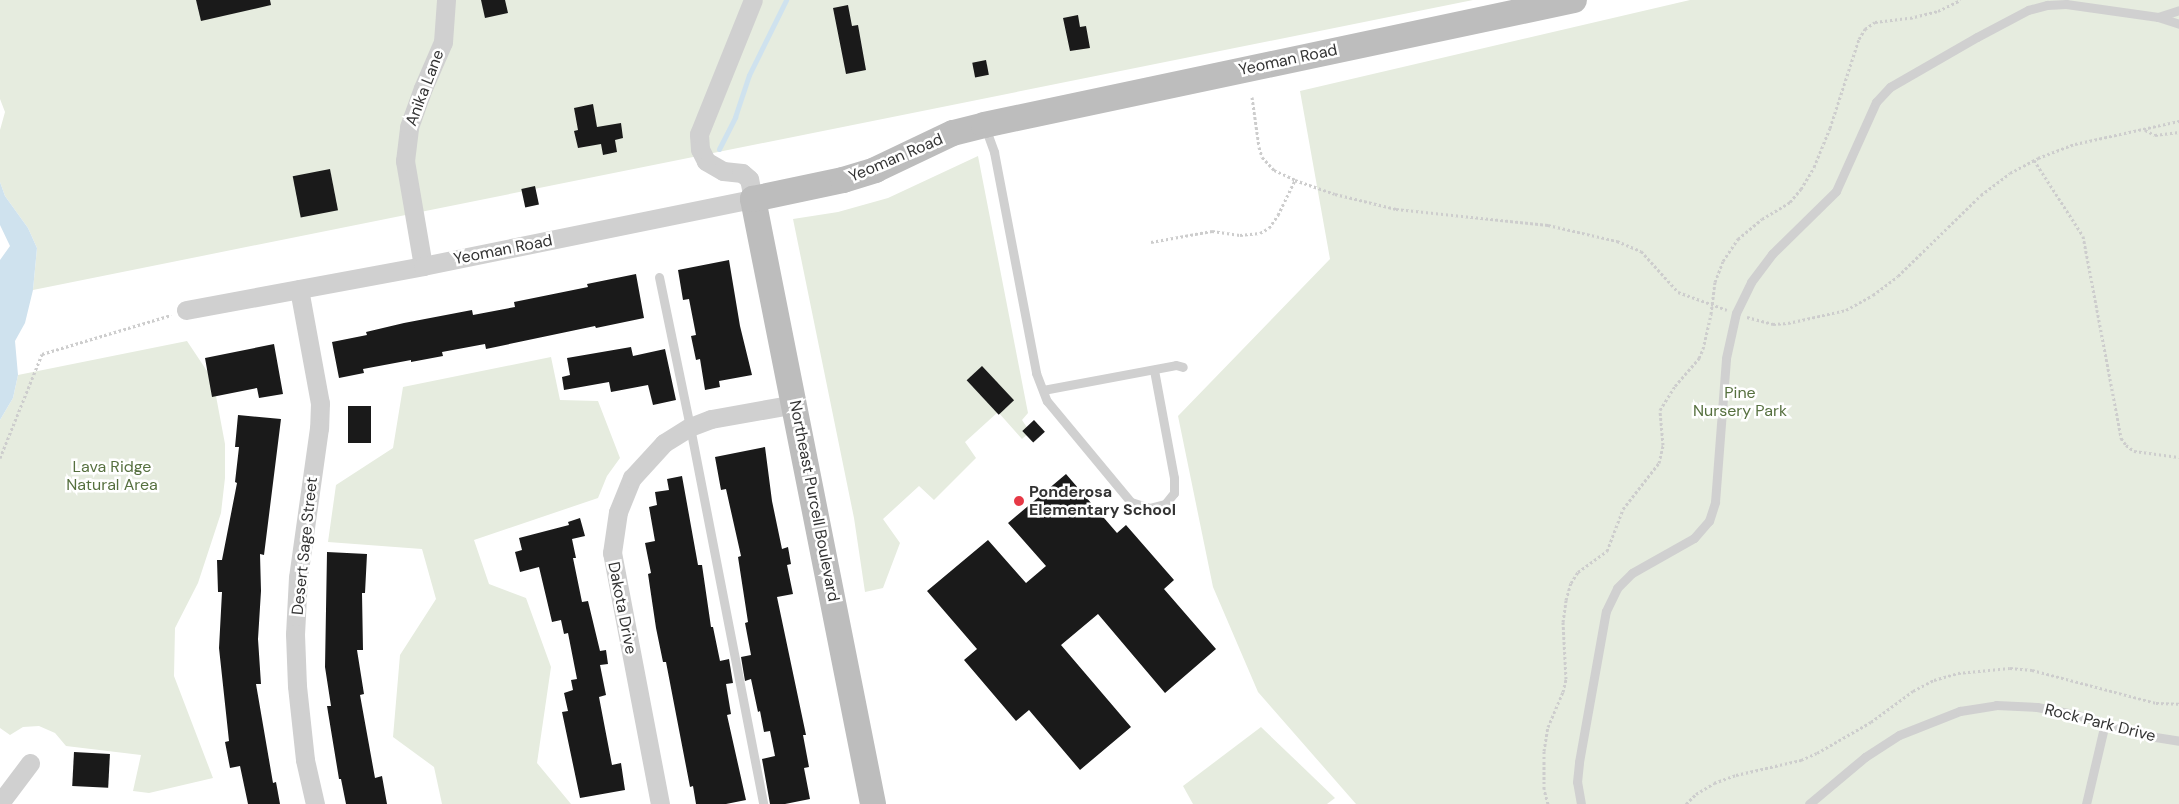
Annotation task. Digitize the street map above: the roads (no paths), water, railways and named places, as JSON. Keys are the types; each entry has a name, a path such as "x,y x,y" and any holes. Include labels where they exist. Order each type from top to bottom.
{"street":[{"name":"Anika Lane","path":"423,266 405,161 409,127 443,42 446,0"},
{"path":"753,0 699,134 700,149 706,161 723,171 742,173 748,179 753,199"},
{"name":"Yeoman Road","path":"186,310 423,266 843,180 875,170 953,134 984,125 1574,0"},
{"name":"Northeast Purcell Boulevard","path":"753,199 873,804"},
{"name":"Desert Sage Street","path":"299,289 320,403 319,428 298,577 295,634 297,686 304,750 315,804"},
{"name":"Dakota Drive","path":"660,804 612,553 618,512 632,478 664,443 690,427 711,419 795,404"},
{"path":"0,803 30,762"}],"lane":[{"path":"1581,804 1577,782 1579,762 1606,611 1617,588 1632,573 1694,538 1709,521 1715,502 1726,358 1736,313 1752,282 1772,254 1836,191 1876,102 1890,87 1977,37 2038,8 2066,4 2158,17 2179,24"},
{"path":"2158,17 2179,10"},
{"path":"984,125 994,152 1036,373 1047,401 1073,435 1131,502 1149,508 1165,504 1174,493 1174,478 1154,370"},
{"path":"659,277 690,427 762,804"},
{"path":"1043,390 1176,365 1183,367"},
{"name":"Rock Park Drive","path":"1809,804 1865,757 1899,735 1960,711 1996,705 2037,707 2074,714 2149,736 2179,741"},
{"path":"2086,804 2105,723"}],"water":[{"path":"0,182 5,196 28,228 37,248 33,290 25,323 15,341 18,375 13,398 0,420 0,260 10,246 0,225"}],"waterway":[{"path":"719,149 735,117 749,75 786,0"}],"place":[{"name":"Ponderosa Elementary School","path":"1019,501"}],"park label":[{"name":"Pine Nursery Park","path":"1740,402"},
{"name":"Lava Ridge Natural Area","path":"112,476"}]}
